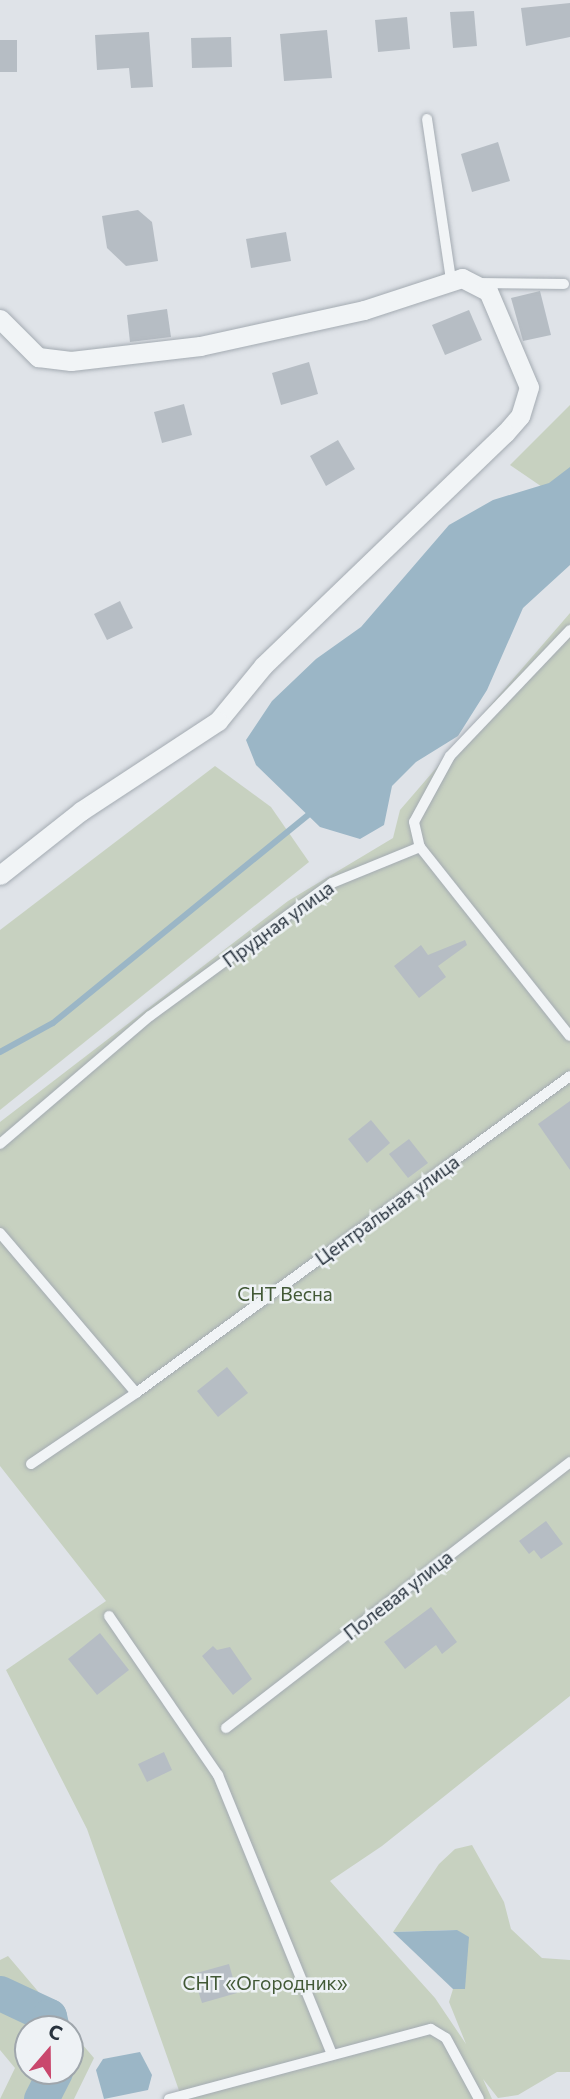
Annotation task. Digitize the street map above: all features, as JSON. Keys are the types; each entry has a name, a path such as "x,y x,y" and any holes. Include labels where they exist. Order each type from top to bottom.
{"street":[{"path":"0,319 38,357 71,360 200,346 364,310 450,279 480,284 492,299 529,387 520,416 263,666 218,721 81,811 0,875"}],"lane":[{"path":"427,118 450,279"},
{"path":"480,284 564,284"},
{"path":"570,630 450,756 414,822 420,847 570,1036"},
{"name":"Прудная улица","path":"0,1144 150,1016 332,884 420,847"},
{"name":"Центральная улица","path":"31,1464 136,1393 570,1076"},
{"path":"0,1233 136,1393"},
{"name":"Полевая улица","path":"226,1728 570,1462"},
{"path":"108,1616 218,1775 332,2055"},
{"path":"169,2099 194,2096 424,2030 439,2031 479,2099"}],"green space":[{"path":"570,405 570,506 510,465"},
{"name":"СНТ Весна","path":"570,613 570,1696 382,1846 330,1881 435,1998 466,2044 449,2002 453,1989 465,1989 457,1930 393,1932 439,1864 455,1849 472,1845 504,1902 511,1929 542,1958 570,1960 570,2072 557,2072 518,2095 498,2098 483,2079 492,2099 182,2099 87,1829 6,1670 106,1601 0,1466 0,1122 288,901 393,838 400,810"},
{"path":"215,766 271,807 309,862 0,1110 0,930"},
{"path":"8,1956 58,2015 14,2015 14,2067 0,2050 0,1960"},
{"path":"84,2046 94,2058 84,2078"},
{"path":"14,2070 14,2085 81,2085 74,2099 0,2099"}],"water":[{"path":"570,467 570,565 523,608 487,690 458,736 416,762 392,786 384,825 360,839 320,827 256,765 246,740 272,701 316,659 361,627 449,525 493,500 549,483"},
{"path":"457,1930 469,1937 465,1989 453,1989 393,1932"},
{"path":"140,2052 152,2075 148,2090 104,2099 96,2070 103,2059"}],"building":[{"path":"570,3 570,37 526,46 521,8"},
{"path":"474,11 477,46 453,48 450,12"},
{"path":"407,17 410,49 378,52 375,20"},
{"path":"327,30 332,78 284,81 280,34"},
{"path":"149,32 153,87 131,88 129,68 97,70 95,35"},
{"path":"231,37 232,67 192,68 191,38"},
{"path":"0,40 17,40 17,72 0,72"},
{"path":"498,142 510,181 472,192 461,154"},
{"path":"138,210 152,222 158,261 126,266 107,248 102,216"},
{"path":"286,232 291,261 251,268 246,239"},
{"path":"540,291 551,335 523,341 511,298"},
{"path":"167,309 171,337 130,342 127,315"},
{"path":"469,310 482,340 445,355 432,325"},
{"path":"309,362 318,394 281,405 272,373"},
{"path":"184,404 192,435 162,443 154,412"},
{"path":"338,440 355,469 326,486 310,456"},
{"path":"120,601 133,628 107,640 94,614"},
{"path":"465,940 467,945 438,966 446,977 419,998 394,966 421,945 428,955"},
{"path":"570,1101 570,1170 538,1124"},
{"path":"371,1120 390,1143 367,1163 348,1139"},
{"path":"409,1139 428,1163 408,1178 389,1154"},
{"path":"227,1367 248,1393 218,1417 197,1391"},
{"path":"546,1521 563,1544 541,1559 534,1550 529,1554 519,1541"},
{"path":"431,1607 457,1642 442,1654 436,1645 405,1669 384,1642"},
{"path":"100,1633 129,1670 97,1695 68,1659"},
{"path":"213,1646 217,1650 230,1647 252,1679 233,1695 202,1656"},
{"path":"164,1752 172,1770 147,1782 138,1764"},
{"path":"229,1964 237,1993 202,2003 193,1974"}],"waterway":[{"path":"0,1052 53,1023 308,815"},
{"path":"0,1993 47,2015"},
{"path":"41,2099 48,2085"}],"park label":[{"name":"СНТ «Огородник»","path":"265,1983"}]}
